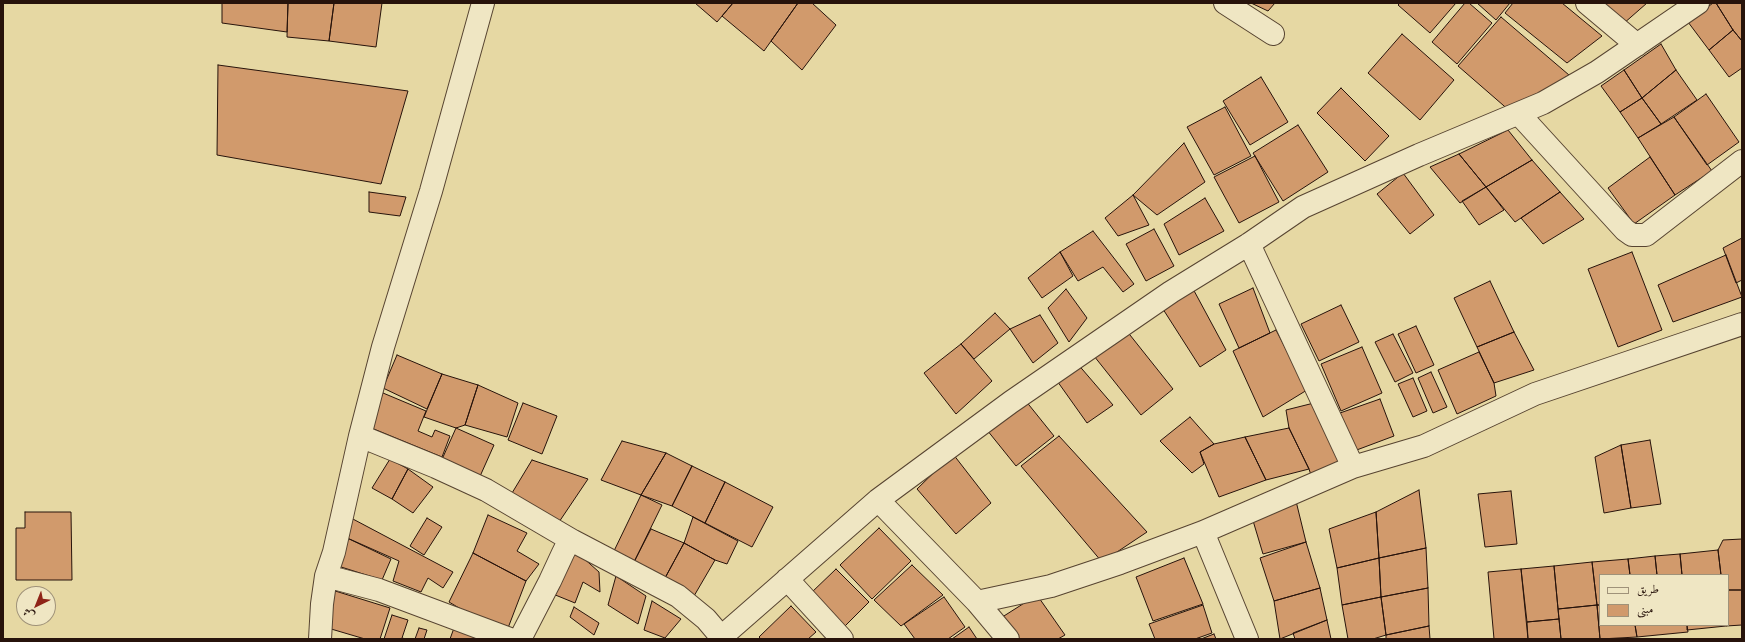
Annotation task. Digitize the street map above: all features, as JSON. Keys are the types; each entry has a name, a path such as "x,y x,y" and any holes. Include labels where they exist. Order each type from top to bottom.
{"street":[{"path":"320,639 322,604 326,576 334,552 360,436 383,347 431,191 483,3"},
{"path":"1225,3 1273,34"},
{"path":"1587,3 1637,45"},
{"path":"360,436 436,467 486,490 555,532 678,596 706,619 721,638 878,500 1011,402 1171,292 1249,244 1303,207 1419,155 1543,103 1597,72 1698,3"},
{"path":"1519,114 1625,230 1632,235 1646,235 1742,161"},
{"path":"1249,244 1353,467"},
{"path":"977,602 1051,586 1120,563 1203,532 1353,467 1424,446 1535,394 1742,324"},
{"path":"878,500 977,602 1008,639"},
{"path":"1203,532 1247,639"},
{"path":"520,639 563,553 568,545 573,541"},
{"path":"326,576 379,590 510,639"},
{"path":"787,579 842,639"}],"building":[{"path":"222,3 288,3 287,32 222,23"},
{"path":"288,3 334,3 329,41 287,37"},
{"path":"334,3 382,3 376,47 329,41"},
{"path":"695,3 733,3 717,22"},
{"path":"733,3 798,3 764,51 722,16"},
{"path":"798,3 812,3 836,25 802,70 771,41"},
{"path":"1251,3 1275,3 1268,11"},
{"path":"1400,3 1456,3 1430,33 1398,5"},
{"path":"1465,3 1469,3 1492,23 1457,64 1432,42"},
{"path":"1477,3 1510,3 1496,20"},
{"path":"1513,3 1562,3 1602,36 1567,63 1505,13"},
{"path":"1599,3 1647,3 1623,24"},
{"path":"1713,3 1716,3 1733,30 1709,50 1688,22"},
{"path":"1716,3 1742,3 1742,41 1733,30"},
{"path":"1501,17 1569,75 1511,112 1458,66"},
{"path":"1733,30 1742,41 1742,68 1729,77 1709,50"},
{"path":"1402,34 1454,80 1420,120 1368,73"},
{"path":"1661,44 1676,70 1642,98 1624,70"},
{"path":"218,65 408,91 381,184 217,155"},
{"path":"1624,70 1642,98 1620,112 1601,86"},
{"path":"1676,70 1697,100 1661,124 1642,98"},
{"path":"1261,77 1288,122 1250,145 1223,101"},
{"path":"1341,88 1389,136 1365,161 1317,113"},
{"path":"1706,94 1739,142 1707,165 1674,117"},
{"path":"1642,98 1661,124 1638,138 1620,112"},
{"path":"1225,107 1251,156 1214,175 1187,127"},
{"path":"1674,117 1712,171 1675,195 1638,138"},
{"path":"1298,125 1328,172 1283,201 1253,153"},
{"path":"1508,130 1532,160 1486,187 1459,154"},
{"path":"1184,143 1205,182 1157,215 1133,195"},
{"path":"1459,154 1486,187 1460,203 1430,167"},
{"path":"1255,156 1279,202 1239,223 1214,177"},
{"path":"1650,157 1675,195 1634,224 1608,188"},
{"path":"1532,160 1560,192 1515,222 1486,187"},
{"path":"1403,173 1434,215 1410,234 1377,194"},
{"path":"1486,187 1504,210 1479,225 1462,201"},
{"path":"369,192 406,197 400,216 369,212"},
{"path":"1560,192 1584,219 1543,244 1521,218"},
{"path":"1133,195 1149,225 1118,236 1105,218"},
{"path":"1205,198 1224,231 1179,255 1164,224"},
{"path":"1154,229 1174,266 1146,281 1126,244"},
{"path":"1093,231 1134,284 1123,292 1103,267 1078,281 1060,252"},
{"path":"1742,238 1742,280 1736,283 1723,248"},
{"path":"1060,252 1073,276 1042,298 1028,278"},
{"path":"1632,252 1662,330 1618,347 1588,269"},
{"path":"1726,255 1742,297 1673,322 1658,285"},
{"path":"1490,281 1514,332 1477,347 1454,298"},
{"path":"1192,287 1226,350 1200,367 1161,306"},
{"path":"1253,288 1270,333 1239,348 1219,304"},
{"path":"1066,289 1087,318 1069,342 1048,308"},
{"path":"1341,305 1359,342 1319,361 1301,324"},
{"path":"995,313 1010,329 974,359 961,344"},
{"path":"1040,315 1058,343 1033,363 1010,329"},
{"path":"1416,326 1434,365 1416,373 1398,334"},
{"path":"1126,330 1173,389 1141,415 1094,356"},
{"path":"1276,330 1307,390 1263,417 1233,351"},
{"path":"1514,332 1534,370 1494,383 1477,347"},
{"path":"1393,334 1413,373 1395,382 1375,342"},
{"path":"961,344 992,381 956,414 924,373"},
{"path":"1362,347 1382,393 1341,411 1321,364"},
{"path":"1479,352 1494,383 1496,396 1457,414 1438,370"},
{"path":"397,355 442,374 427,409 383,388"},
{"path":"1076,362 1113,405 1087,423 1055,378"},
{"path":"1431,372 1447,407 1433,413 1418,378"},
{"path":"442,374 478,385 465,425 456,428 424,417"},
{"path":"1413,378 1427,411 1413,417 1398,384"},
{"path":"478,385 518,403 507,437 465,425"},
{"path":"383,393 426,411 418,431 432,437 435,430 450,436 442,457 369,427"},
{"path":"1380,399 1394,436 1354,451 1340,413"},
{"path":"1025,400 1054,436 1016,466 987,430"},
{"path":"523,403 557,416 542,454 508,440"},
{"path":"1314,403 1344,466 1312,478 1289,428 1286,410"},
{"path":"1190,417 1214,444 1200,452 1204,464 1192,473 1160,441"},
{"path":"456,428 494,445 477,483 439,466"},
{"path":"1289,428 1309,469 1266,480 1245,437"},
{"path":"1059,436 1147,532 1102,562 1021,466"},
{"path":"1245,437 1266,480 1219,497 1200,452 1214,444"},
{"path":"1650,440 1661,504 1631,508 1621,445"},
{"path":"622,441 666,453 641,495 601,480"},
{"path":"1621,445 1631,508 1604,513 1595,457"},
{"path":"666,453 692,466 672,506 641,495"},
{"path":"953,454 991,503 956,534 917,489"},
{"path":"390,459 408,469 392,499 372,488"},
{"path":"532,460 588,479 557,525 509,498"},
{"path":"692,466 725,482 705,523 672,506"},
{"path":"408,469 433,487 413,513 392,499"},
{"path":"725,482 773,507 752,547 705,523"},
{"path":"1419,490 1426,548 1379,558 1376,512"},
{"path":"1511,491 1517,544 1485,547 1478,494"},
{"path":"641,495 662,505 633,564 613,553"},
{"path":"1295,497 1306,542 1263,554 1251,514"},
{"path":"25,512 71,512 72,580 16,580 16,528 25,528"},
{"path":"1376,512 1379,558 1337,568 1329,529"},
{"path":"488,515 527,533 517,551 539,564 526,581 473,553"},
{"path":"693,517 738,541 727,564 715,560 684,543"},
{"path":"351,518 453,572 443,588 428,578 421,592 393,581 399,561 345,537"},
{"path":"427,518 442,527 424,555 410,546"},
{"path":"879,528 911,561 872,599 840,565"},
{"path":"651,529 684,543 665,578 633,564"},
{"path":"345,537 391,559 382,580 338,566"},
{"path":"1742,539 1742,590 1729,590 1729,574 1721,574 1718,550 1723,540"},
{"path":"1306,542 1320,588 1274,601 1260,558"},
{"path":"684,543 715,560 694,596 665,578"},
{"path":"571,547 599,572 600,592 583,582 575,603 548,592"},
{"path":"1426,548 1428,588 1381,597 1379,558"},
{"path":"1718,550 1721,574 1682,574 1680,554"},
{"path":"473,553 526,581 508,628 476,618 449,602"},
{"path":"1680,554 1682,574 1657,574 1655,556"},
{"path":"1655,556 1657,574 1630,574 1628,559"},
{"path":"1184,558 1203,604 1153,621 1136,577"},
{"path":"1379,558 1381,597 1342,605 1337,568"},
{"path":"1628,559 1630,574 1599,574 1599,605 1597,605 1592,562"},
{"path":"1592,562 1597,605 1558,609 1554,566"},
{"path":"912,565 943,595 901,626 874,600"},
{"path":"1554,566 1559,619 1527,622 1521,569"},
{"path":"836,569 869,602 844,627 811,593"},
{"path":"1521,569 1528,639 1494,639 1488,572"},
{"path":"616,576 646,596 638,624 608,605"},
{"path":"1320,588 1327,620 1280,639 1274,601"},
{"path":"1428,588 1429,626 1386,635 1381,597"},
{"path":"332,590 390,608 380,639 365,639 321,626"},
{"path":"1729,590 1742,590 1742,625 1729,626"},
{"path":"1037,595 1065,635 1058,639 1012,639 996,621"},
{"path":"944,597 965,627 948,639 915,639 904,624"},
{"path":"1381,597 1386,635 1373,639 1348,639 1342,605"},
{"path":"652,601 681,619 665,638 644,630"},
{"path":"1203,605 1212,633 1195,639 1155,639 1149,624"},
{"path":"1597,605 1600,639 1561,639 1558,609"},
{"path":"1597,605 1599,605 1599,626 1635,626 1637,637 1600,639"},
{"path":"791,606 816,632 808,639 761,639 759,637"},
{"path":"574,607 599,623 594,635 570,617"},
{"path":"392,615 408,620 402,638 406,639 384,639"},
{"path":"1559,619 1561,639 1528,639 1527,622"},
{"path":"1327,620 1331,639 1295,639 1293,633"},
{"path":"1429,626 1430,639 1386,639 1386,635"},
{"path":"1635,626 1687,626 1688,632 1637,637"},
{"path":"1687,626 1726,626 1687,630"},
{"path":"969,627 977,639 952,639"},
{"path":"419,628 427,630 424,639 415,639"},
{"path":"454,628 477,636 476,639 450,639"},
{"path":"1214,634 1216,639 1201,639"}]}
